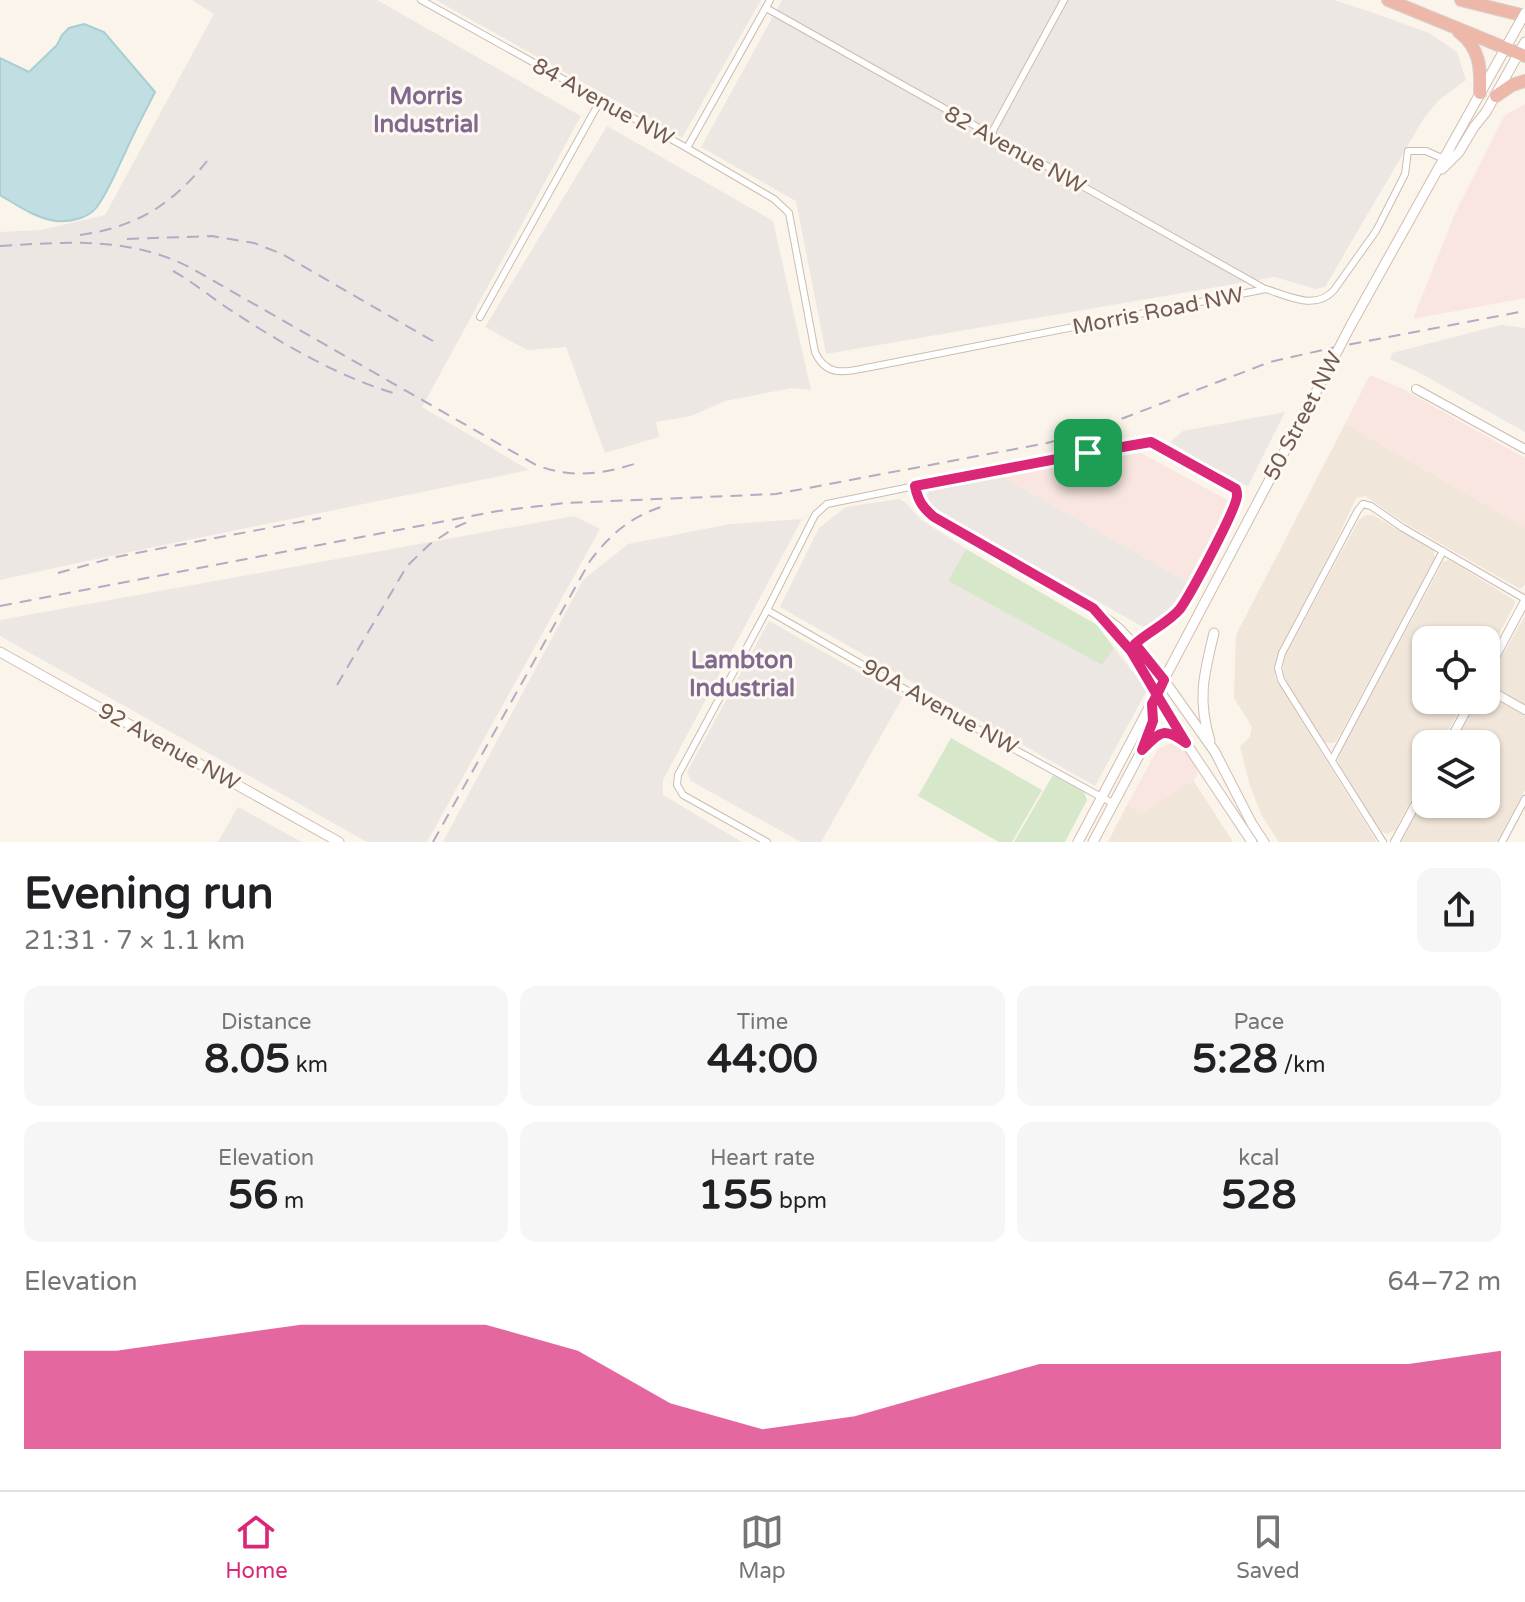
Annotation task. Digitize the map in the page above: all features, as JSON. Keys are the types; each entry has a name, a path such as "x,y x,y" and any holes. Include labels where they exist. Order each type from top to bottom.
{"highway":[{"path":"1388,0 1506,48 1523,51"},
{"path":"1461,0 1525,15"},
{"path":"1450,25 1473,46 1481,70 1480,93"},
{"path":"1496,96 1512,85 1525,81"}],"main road":[{"name":"50 Street NW","path":"1447,161 1480,93 1525,15"},
{"name":"50 Street NW","path":"1078,842 1351,325 1437,173 1496,96 1523,51"},
{"path":"1214,633 1203,678 1207,731 1252,824 1264,842"},
{"name":"92 Avenue NW","path":"0,652 339,842"},
{"path":"1164,680 1213,748"},
{"name":"50 Street NW","path":"1093,842 1142,750 1153,721 1154,700"},
{"path":"1154,700 1252,842"},
{"path":"1142,750 1155,736 1165,731 1186,743"}],"street":[{"name":"84 Avenue NW","path":"421,0 687,148 783,207 789,213 815,352 824,367"},
{"path":"687,148 770,0"},
{"path":"990,136 1064,0"},
{"name":"82 Avenue NW","path":"766,8 1266,289"},
{"path":"480,317 600,101"},
{"name":"Morris Road NW","path":"824,367 839,372 876,366 1266,289 1313,302 1321,301 1329,296 1376,231 1405,174 1408,151 1426,151 1447,161"},
{"path":"1416,389 1525,449"},
{"path":"767,842 683,795 677,785 678,775 815,515 827,504 1151,442 1236,489 1238,495 1182,605 1170,618 1132,646"},
{"path":"915,486 922,507 934,517 1093,608 1164,680"},
{"path":"1383,842 1287,690 1278,668 1282,653 1363,504 1525,600 1500,647"},
{"path":"1332,760 1443,551"},
{"name":"90A Avenue NW","path":"767,610 1114,804"},
{"path":"1132,646 1154,700"},
{"path":"1500,696 1525,710"},
{"path":"1502,842 1525,799"},
{"path":"1395,842 1412,811"}],"shaded area":[{"path":"192,0 377,0 581,116 422,407 529,470 0,580 0,232 41,230 105,215 214,14"},
{"path":"436,0 761,0 682,138"},
{"path":"782,0 1334,0 1429,33 1457,52 1466,80 1439,100 1424,118 1325,287 1315,289 1275,277 826,354 796,201 701,147"},
{"path":"1525,104 1525,298 1413,319 1456,211 1505,115"},
{"path":"607,126 773,221 811,390 792,388 725,401 691,416 656,422 659,437 605,453 566,347 527,350 485,327"},
{"path":"1501,325 1525,328 1525,432 1390,359 1392,353"},
{"path":"1370,375 1403,389 1525,458 1525,527 1345,424"},
{"path":"1285,412 1248,486 1170,442 1183,431"},
{"path":"1345,424 1525,527 1525,585 1520,589 1408,525 1365,496 1356,498 1279,650 1275,678 1377,842 1279,842 1262,816 1250,786 1240,746 1250,737 1252,727 1234,698 1236,635"},
{"path":"1141,453 1231,502 1189,583 999,475"},
{"path":"999,475 1189,583 1152,632 938,511 926,499 929,489"},
{"path":"899,499 920,519 966,549 948,581 1101,664 1114,648 1147,690 1095,786 780,607 819,528 846,507"},
{"path":"1373,515 1433,550 1435,558 1337,740 1323,743 1286,680 1284,662 1359,520"},
{"path":"574,516 600,529 427,842 367,842 0,636 0,620"},
{"path":"802,519 663,780 663,795 742,842 443,842 583,580 628,544 730,524"},
{"path":"1449,560 1514,600 1515,604 1500,632 1500,626 1412,626 1412,714 1457,714 1448,730 1412,730 1412,798 1395,830 1387,834 1381,831 1341,770 1338,760 1443,562"},
{"path":"1525,616 1525,705 1500,691 1500,659"},
{"path":"769,621 903,697 821,842 801,842 691,781 687,772"},
{"path":"1500,701 1525,715 1525,790 1497,842 1401,842 1414,818 1500,818 1500,730 1461,730 1470,714 1500,714"},
{"path":"1169,744 1182,745 1197,768 1197,777 1142,814 1127,805 1158,749"},
{"path":"1193,780 1233,842 1108,842 1127,805 1142,813"},
{"path":"238,807 302,842 218,842"}],"green space":[{"path":"966,549 1097,625 1114,648 1102,665 948,581"},
{"path":"951,738 1042,790 1012,842 999,842 918,796"},
{"path":"1053,775 1084,792 1087,800 1065,842 1014,842"}],"water":[{"path":"84,24 104,32 155,92 96,208 78,219 56,221 34,214 0,195 0,58 29,72 57,45 69,28"}],"railway":[{"path":"80,235 119,226 151,212 180,190 207,161"},
{"path":"127,239 212,236 254,243 282,254 433,341"},
{"path":"0,246 97,244 144,250 168,258 191,268 536,465 585,474 634,464"},
{"path":"173,271 293,348 334,370 397,394"},
{"path":"0,606 498,511 565,503 776,494 1047,443 1087,432 1270,362 1525,311"},
{"path":"433,842 590,561 624,526 668,505"},
{"path":"58,573 116,557 321,518"},
{"path":"337,685 407,566 430,544 470,521"}],"district":[{"name":"Morris Industrial","path":"426,110"},
{"name":"Lambton Industrial","path":"742,674"}],"route":[{"path":"1088,453 915,486 922,507 934,517 1093,608 1115,630 1157,695 1152,704 1153,721 1142,750 1155,736 1165,731 1186,743 1157,695 1164,680 1135,644 1182,605 1230,514 1238,495 1236,489 1151,442 1088,453"}]}
